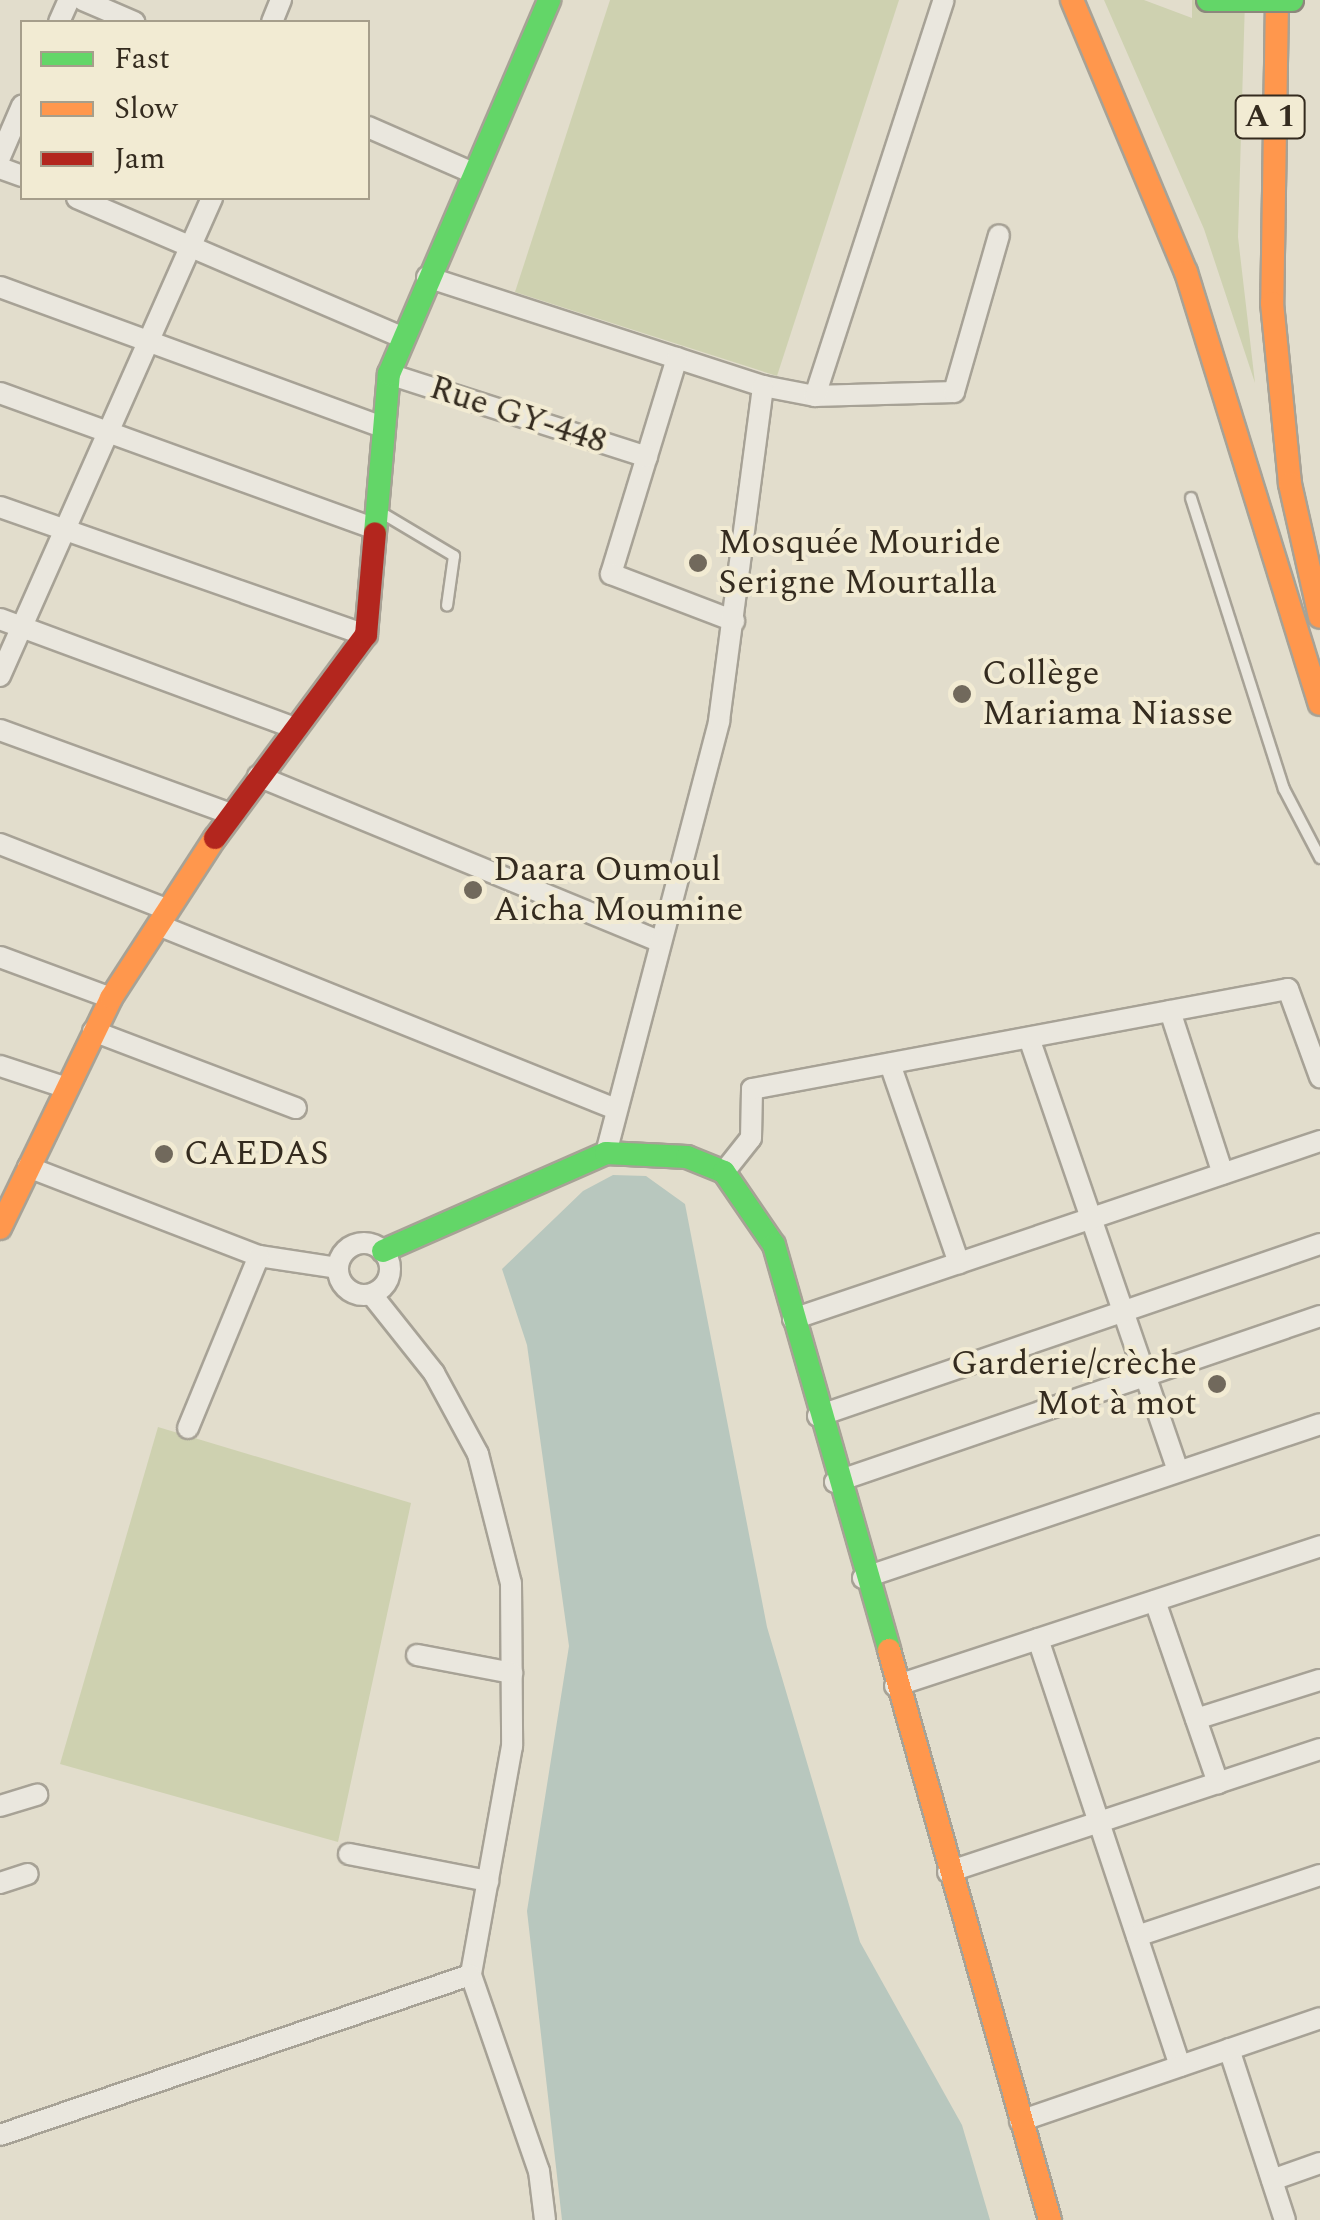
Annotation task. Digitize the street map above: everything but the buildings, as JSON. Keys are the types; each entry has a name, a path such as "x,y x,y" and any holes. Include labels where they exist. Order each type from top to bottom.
{"main road":[{"path":"3,1213 111,998 258,776 366,635 378,425 389,374 470,172 549,0"},
{"path":"1072,0 1186,272 1320,704"},
{"path":"1208,0 1292,0"},
{"name":"A 1","path":"1277,0 1268,234 1290,484 1320,617"},
{"path":"384,1251 606,1153 654,1149 724,1172 774,1245 863,1578 1050,2220"}],"street":[{"path":"83,0 129,20"},
{"path":"815,396 944,0"},
{"path":"0,157 20,111"},
{"path":"370,127 470,172"},
{"path":"82,200 192,242 402,336"},
{"path":"0,676 211,200"},
{"path":"427,276 764,386 815,396 954,392 999,236"},
{"path":"0,286 378,425"},
{"path":"677,358 611,574 734,621"},
{"name":"Rue GY-448","path":"389,374 647,456"},
{"path":"606,1153 719,721 764,386"},
{"path":"0,394 106,436 371,518"},
{"path":"0,507 366,635"},
{"path":"0,618 294,728"},
{"path":"0,730 232,814"},
{"path":"258,776 660,942"},
{"path":"0,844 616,1109"},
{"path":"0,957 111,998"},
{"path":"724,1172 751,1138 752,1089 1288,989 1320,1077"},
{"path":"1170,1011 1223,1174"},
{"path":"93,1031 296,1108"},
{"path":"1029,1038 1178,1472"},
{"path":"890,1064 960,1263"},
{"path":"0,1066 64,1087"},
{"path":"793,1319 1320,1141"},
{"path":"28,1167 258,1256 337,1268"},
{"path":"337,1268 361,1243 384,1251 390,1276 372,1295"},
{"path":"818,1416 1320,1244"},
{"path":"188,1428 258,1256"},
{"path":"337,1268 348,1290 372,1295 434,1374 478,1454 511,1583 512,1746 471,1974 538,2171 545,2220"},
{"path":"836,1482 1320,1316"},
{"path":"863,1578 1320,1424"},
{"path":"895,1686 1320,1546"},
{"path":"1155,1601 1218,1783"},
{"path":"1038,1639 1180,2066"},
{"path":"417,1655 512,1672"},
{"path":"1196,1718 1320,1680"},
{"path":"948,1872 1320,1749"},
{"path":"0,1806 38,1795"},
{"path":"349,1854 488,1881"},
{"path":"0,1883 28,1874"},
{"path":"1137,1936 1320,1874"},
{"path":"0,2135 471,1974"},
{"path":"1020,2121 1320,2018"},
{"path":"1229,2050 1285,2220"},
{"path":"1272,2180 1320,2163"}],"lane":[{"path":"1191,498 1284,788 1320,858"},
{"path":"371,518 454,556 447,606"}],"green space":[{"path":"610,0 899,0 777,376 515,292"},
{"path":"1104,0 1144,0 1192,18 1192,0 1245,0 1238,237 1255,383 1204,229"},
{"path":"158,1427 411,1503 338,1842 60,1764"}],"shaded area":[{"path":"613,1175 646,1176 685,1204 767,1627 860,1942 962,2125 990,2220 562,2220 527,1911 569,1646 527,1345 502,1269 583,1191"}],"traffic: fast":[{"path":"375,533 389,374 549,0"},
{"path":"1208,0 1292,0"},
{"path":"383,1251 606,1153 687,1157 724,1172 774,1245 889,1650"}],"traffic: slow":[{"path":"1072,0 1186,272 1320,704"},
{"path":"1277,0 1272,303 1290,484 1320,617"},
{"path":"0,1228 111,998 215,838"},
{"path":"889,1650 1050,2220"}],"traffic: jam":[{"path":"215,838 366,635 375,533"}],"place":[{"name":"Mosquée Mouride Serigne Mourtalla","path":"698,563"},
{"name":"Collège Mariama Niasse","path":"962,694"},
{"name":"Daara Oumoul Aicha Moumine","path":"473,890"},
{"name":"CAEDAS","path":"164,1154"},
{"name":"Garderie/crèche Mot à mot","path":"1217,1384"}]}
